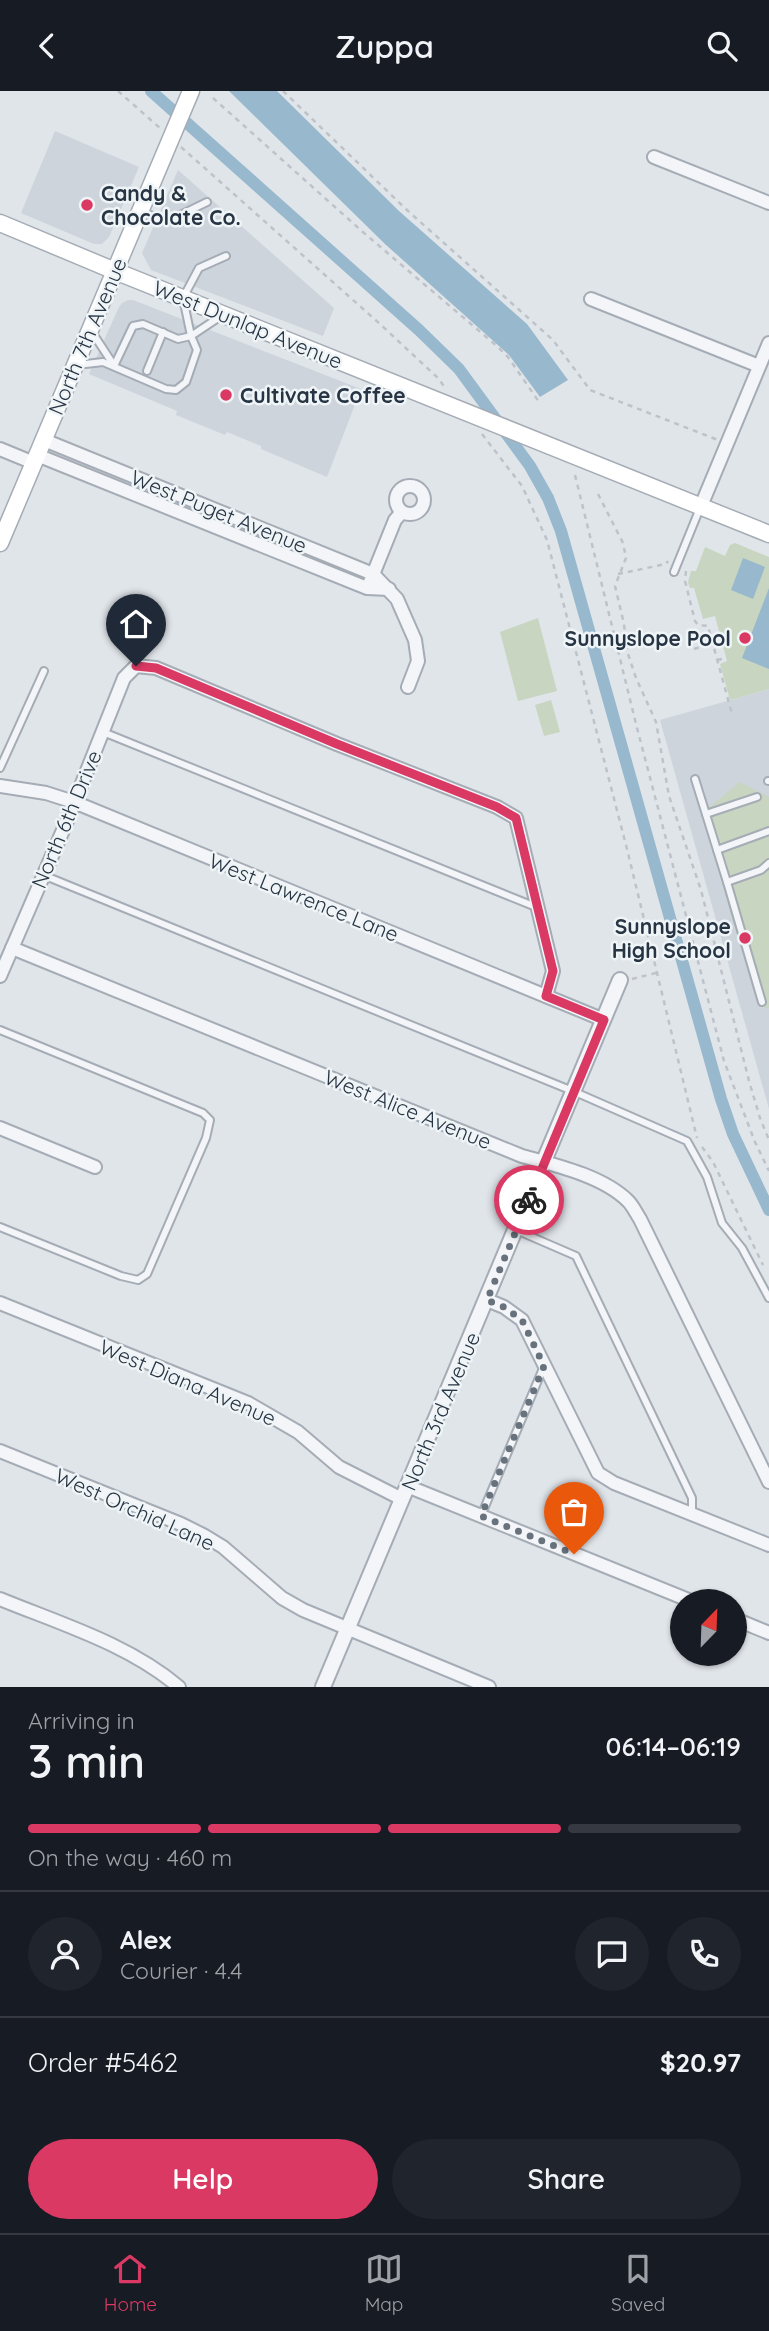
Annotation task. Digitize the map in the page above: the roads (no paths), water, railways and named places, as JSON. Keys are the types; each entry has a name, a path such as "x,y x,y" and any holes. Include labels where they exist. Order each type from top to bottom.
{"main road":[{"name":"North 7th Avenue","path":"0,543 191,91"},
{"name":"West Dunlap Avenue","path":"0,223 769,534"}],"street":[{"path":"654,157 769,203"},
{"path":"591,299 760,366"},
{"path":"701,506 769,343"},
{"name":"West Puget Avenue","path":"0,449 38,453 272,533 373,574 397,599 418,650 418,661 408,687"},
{"name":"West Puget Avenue","path":"38,453 367,588 389,589"},
{"path":"367,588 395,520 402,512"},
{"path":"265,547 272,533"},
{"name":"North 6th Drive","path":"0,976 124,678 136,666 156,668 497,807 516,818 538,908"},
{"name":"West Lawrence Lane","path":"0,786 46,793 74,802 604,1020"},
{"path":"538,908 553,971 546,996"},
{"name":"West Alice Avenue","path":"12,948 522,1156 570,1170 608,1187 628,1201 640,1219 769,1482"},
{"name":"North 3rd Avenue","path":"323,1687 620,980"},
{"path":"0,1128 95,1167"},
{"path":"487,1300 504,1307 522,1320 598,1473 614,1483 769,1545"},
{"name":"West Diana Avenue","path":"0,1303 248,1403 298,1432 339,1467 405,1493 481,1516 670,1592"},
{"name":"West Orchid Lane","path":"0,1451 181,1524 223,1547 282,1598 348,1630 489,1687"},
{"path":"0,1599 116,1646 179,1687"},
{"path":"747,1624 769,1633"}],"lane":[{"path":"139,212 168,221 207,202"},
{"path":"75,365 103,362 166,389 176,390 186,382 197,350 183,299 199,268 226,256"},
{"path":"114,366 133,326 143,324 178,338 191,336 224,315"},
{"path":"90,330 114,366"},
{"path":"147,370 163,332"},
{"path":"674,572 701,506"},
{"path":"0,768 44,671"},
{"path":"103,732 538,908"},
{"path":"695,779 762,1002"},
{"path":"706,814 757,797"},
{"path":"717,850 769,831"},
{"path":"727,882 761,870 769,863"},
{"path":"43,875 575,1092 687,1141 708,1177 722,1223 742,1248 769,1298"},
{"path":"0,1030 203,1113 209,1120 206,1138 146,1274 138,1280 121,1276 0,1227"},
{"path":"516,1230 576,1256 692,1498 692,1514"},
{"path":"481,1516 544,1366"}],"water":[{"path":"229,91 277,91 399,211 527,324 568,380 540,397 509,355 385,244"},
{"path":"743,558 765,567 753,599 731,590"},
{"path":"769,588 769,669 742,658"}],"waterway":[{"path":"151,91 419,330 459,369 530,466 548,498 561,531 721,1099 733,1134 769,1210"}],"place":[{"name":"Candy & Chocolate Co.","path":"87,205"},
{"name":"Cultivate Coffee","path":"226,395"},
{"name":"Sunnyslope Pool","path":"745,638"},
{"name":"Sunnyslope High School","path":"745,938"}]}
